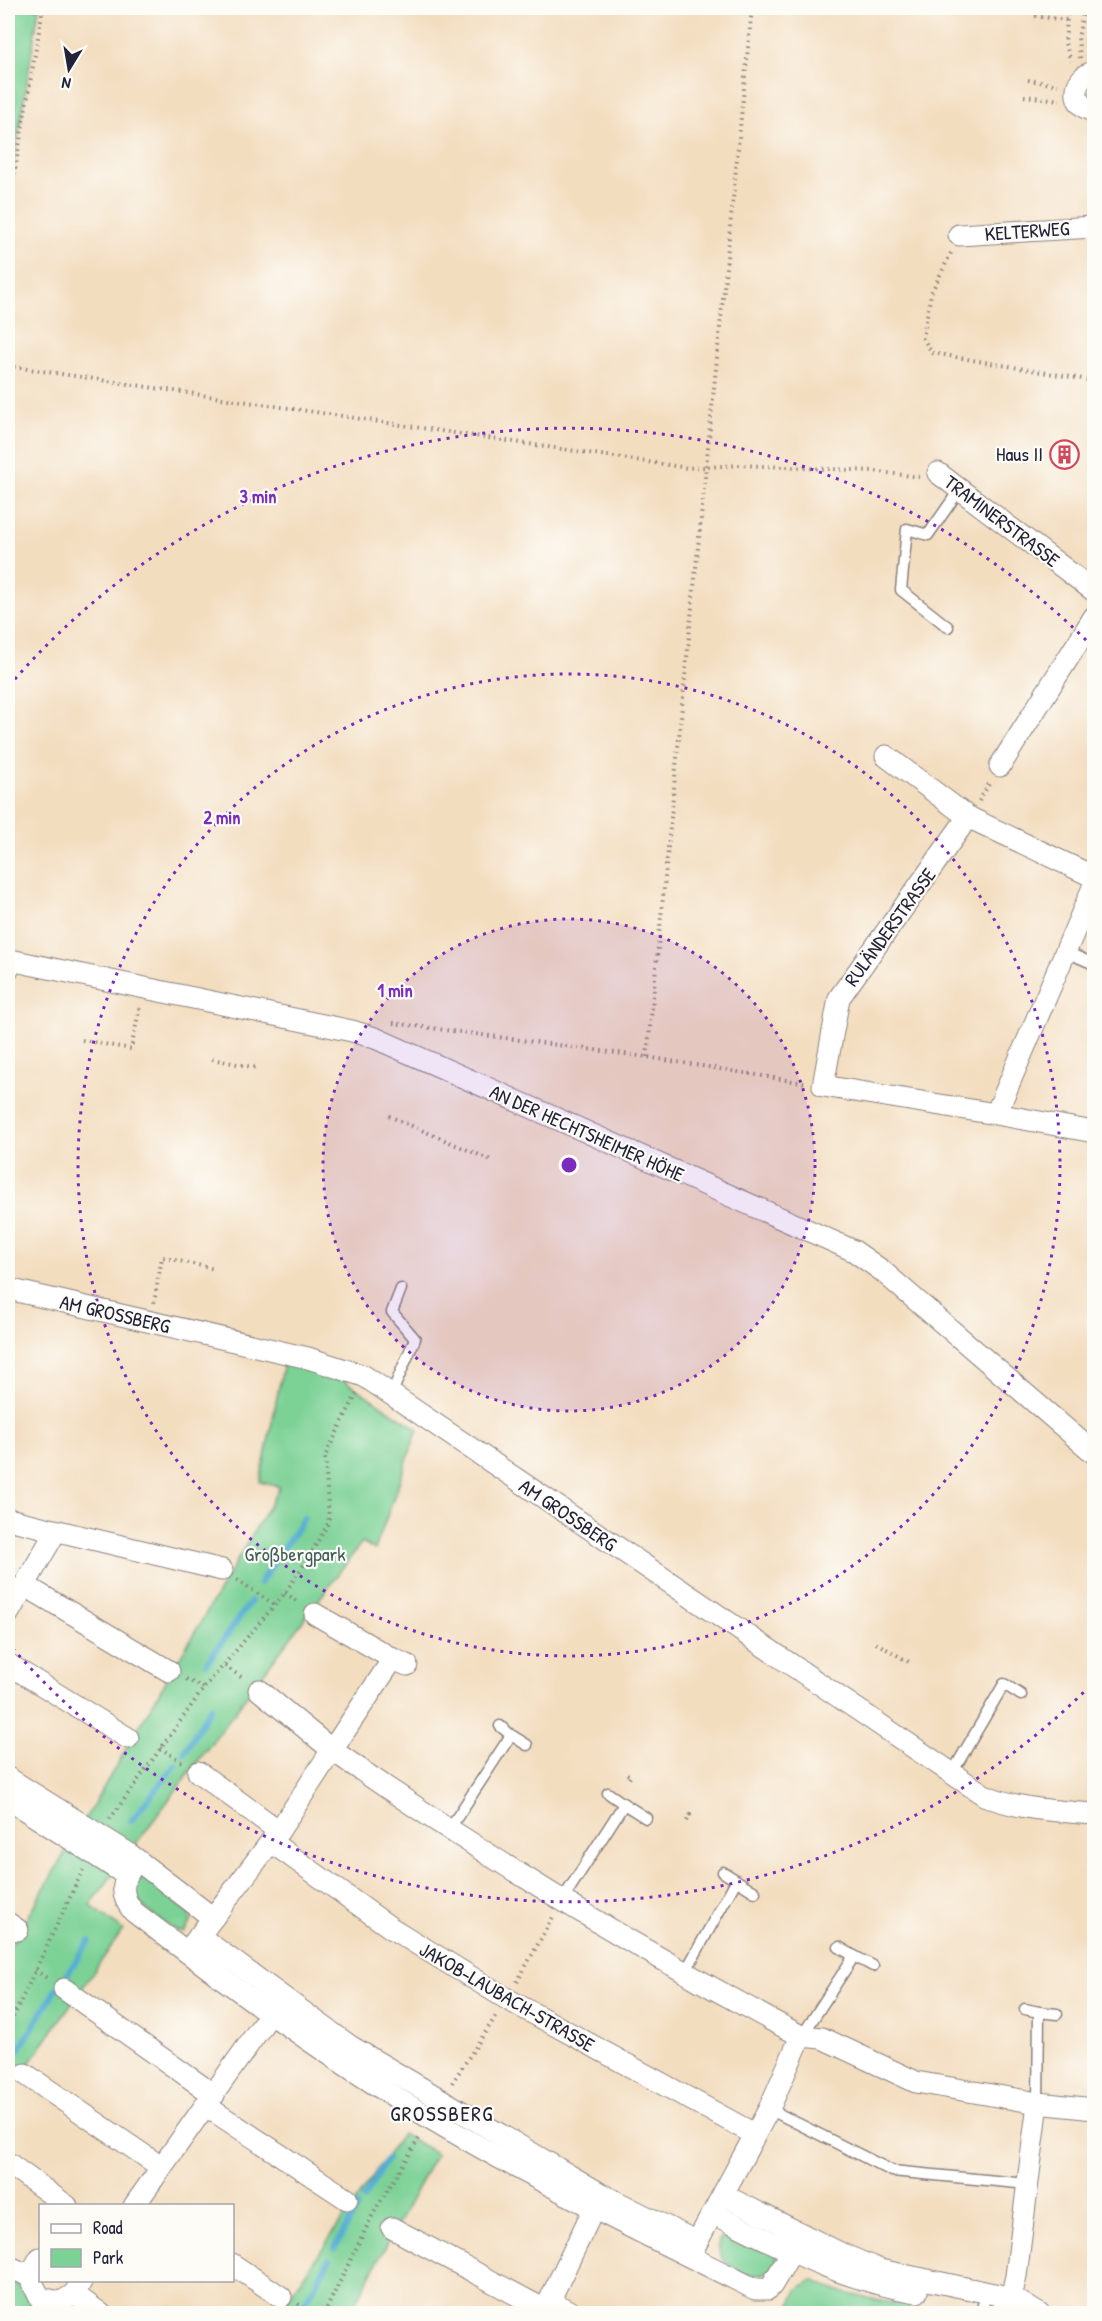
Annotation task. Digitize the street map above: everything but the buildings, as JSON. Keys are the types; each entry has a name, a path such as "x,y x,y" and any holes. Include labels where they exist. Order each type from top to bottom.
{"street":[{"name":"KELTERWEG","path":"959,235 1095,227"},
{"name":"TRAMINERSTRASSE","path":"938,473 1095,591"},
{"path":"1000,765 1095,617"},
{"path":"886,756 968,818 1095,877"},
{"name":"RULÄNDERSTRASSE","path":"823,1086 839,998 968,818"},
{"path":"996,1114 1095,885"},
{"name":"AN DER HECHTSHEIMER HÖHE","path":"9,965 144,988 352,1031 375,1038 854,1251 881,1270 1095,1453"},
{"path":"823,1086 1095,1132"},
{"name":"AM GROSSBERG","path":"8,1289 308,1358 364,1376 984,1795 1001,1803 1095,1815"},
{"path":"8,1519 222,1570"},
{"path":"8,1614 17,1588 56,1531"},
{"path":"17,1588 169,1671"},
{"path":"193,1944 275,1837 332,1750 400,1662 315,1614"},
{"path":"8,1664 128,1738"},
{"path":"259,1690 332,1750 448,1831 684,1975 801,2036 822,2038 916,2082 1038,2103 1095,2109"},
{"name":"JAKOB-LAUBACH-STRASSE","path":"198,1772 275,1837 391,1928 507,1999 754,2134"},
{"path":"8,1778 131,1867 213,1918"},
{"path":"8,1799 96,1843"},
{"path":"131,1867 123,1896 125,1902 193,1944 431,2119 693,2250 761,2290 772,2285 797,2243"},
{"path":"64,1989 210,2101 347,2199"},
{"path":"276,2006 442,2098 597,2202"},
{"path":"140,2203 161,2168 276,2006"},
{"path":"693,2250 719,2205 768,2109 801,2036"},
{"path":"25,2074 161,2168"},
{"path":"431,2119 442,2098"},
{"path":"1011,2298 1016,2276 1038,2103"},
{"path":"8,2163 66,2204"},
{"path":"546,2308 597,2202"},
{"path":"719,2205 797,2243 855,2277 893,2288 942,2295 987,2294 1011,2298 1039,2313"},
{"path":"392,2228 546,2308 574,2313"},
{"path":"29,2276 39,2260"},
{"path":"234,2265 281,2297"},
{"path":"8,2266 29,2276 40,2298 61,2302 78,2287 101,2313"}],"lane":[{"path":"948,627 901,590 907,529 928,536 960,489"},
{"path":"1066,952 1095,964"},
{"path":"391,1395 415,1340 392,1312 401,1289"},
{"path":"952,1773 1004,1684 1021,1695"},
{"path":"500,1726 527,1745"},
{"path":"448,1831 511,1735"},
{"path":"608,1793 646,1818"},
{"path":"561,1902 624,1804"},
{"path":"723,1872 755,1892"},
{"path":"684,1975 736,1881"},
{"path":"839,1947 873,1966"},
{"path":"801,2036 854,1956"},
{"path":"1025,2009 1057,2014"},
{"path":"1038,2103 1039,2012"},
{"path":"768,2109 892,2171 1027,2184"},
{"path":"980,2313 987,2294"}],"path":[{"path":"8,210 43,8"},
{"path":"647,1057 752,8"},
{"path":"1068,8 1065,43 1084,91"},
{"path":"1078,38 1084,8"},
{"path":"1035,16 1067,20"},
{"path":"1028,80 1084,91"},
{"path":"1023,96 1084,91"},
{"path":"959,235 931,293 923,338 933,353 1095,381"},
{"path":"8,366 707,469 741,465 873,471 920,477 938,473"},
{"path":"968,818 1000,765"},
{"path":"82,1040 131,1049 144,988"},
{"path":"382,1021 647,1057 823,1086"},
{"path":"212,1059 257,1068"},
{"path":"389,1116 490,1160"},
{"path":"151,1322 162,1257 215,1269"},
{"path":"8,2028 96,1843 160,1748 204,1689 285,1593 328,1522 325,1456 364,1376"},
{"path":"222,1570 274,1604"},
{"path":"876,1643 909,1662"},
{"path":"160,1748 198,1772"},
{"path":"627,1774 631,1776 628,1780"},
{"path":"687,1814 690,1815 687,1821"},
{"path":"455,2079 507,1999 561,1902"},
{"path":"347,2199 392,2228"},
{"path":"777,2313 781,2309"}],"green space":[{"path":"8,8 39,8 8,199"},
{"name":"Großbergpark","path":"284,1362 340,1378 418,1429 375,1550 362,1542 90,1905 123,1930 8,2094 8,1950 280,1487 260,1482"},
{"path":"142,1878 149,1880 189,1913 192,1920 184,1932 177,1931 164,1923 144,1907 136,1894 135,1886"},
{"path":"402,2134 436,2153 350,2313 277,2314"},
{"path":"730,2233 778,2255 772,2267 756,2275 738,2271 729,2265 719,2249 719,2240"},
{"path":"8,2279 58,2313 8,2313"},
{"path":"812,2280 844,2293 940,2313 822,2314 820,2310 812,2313 787,2313 797,2290"}],"waterway":[{"path":"260,1583 304,1518"},
{"path":"207,1663 251,1601"},
{"path":"184,1753 211,1707"},
{"path":"131,1821 175,1765"},
{"path":"66,1976 89,1941"},
{"path":"19,2050 56,1989"},
{"path":"363,2199 387,2159"},
{"path":"335,2248 357,2207"},
{"path":"305,2303 329,2260"},
{"path":"299,2314 301,2309"}],"place":[{"name":"Haus II","path":"1064,454"}],"district":[{"name":"GROSSBERG","path":"442,2114"}]}
